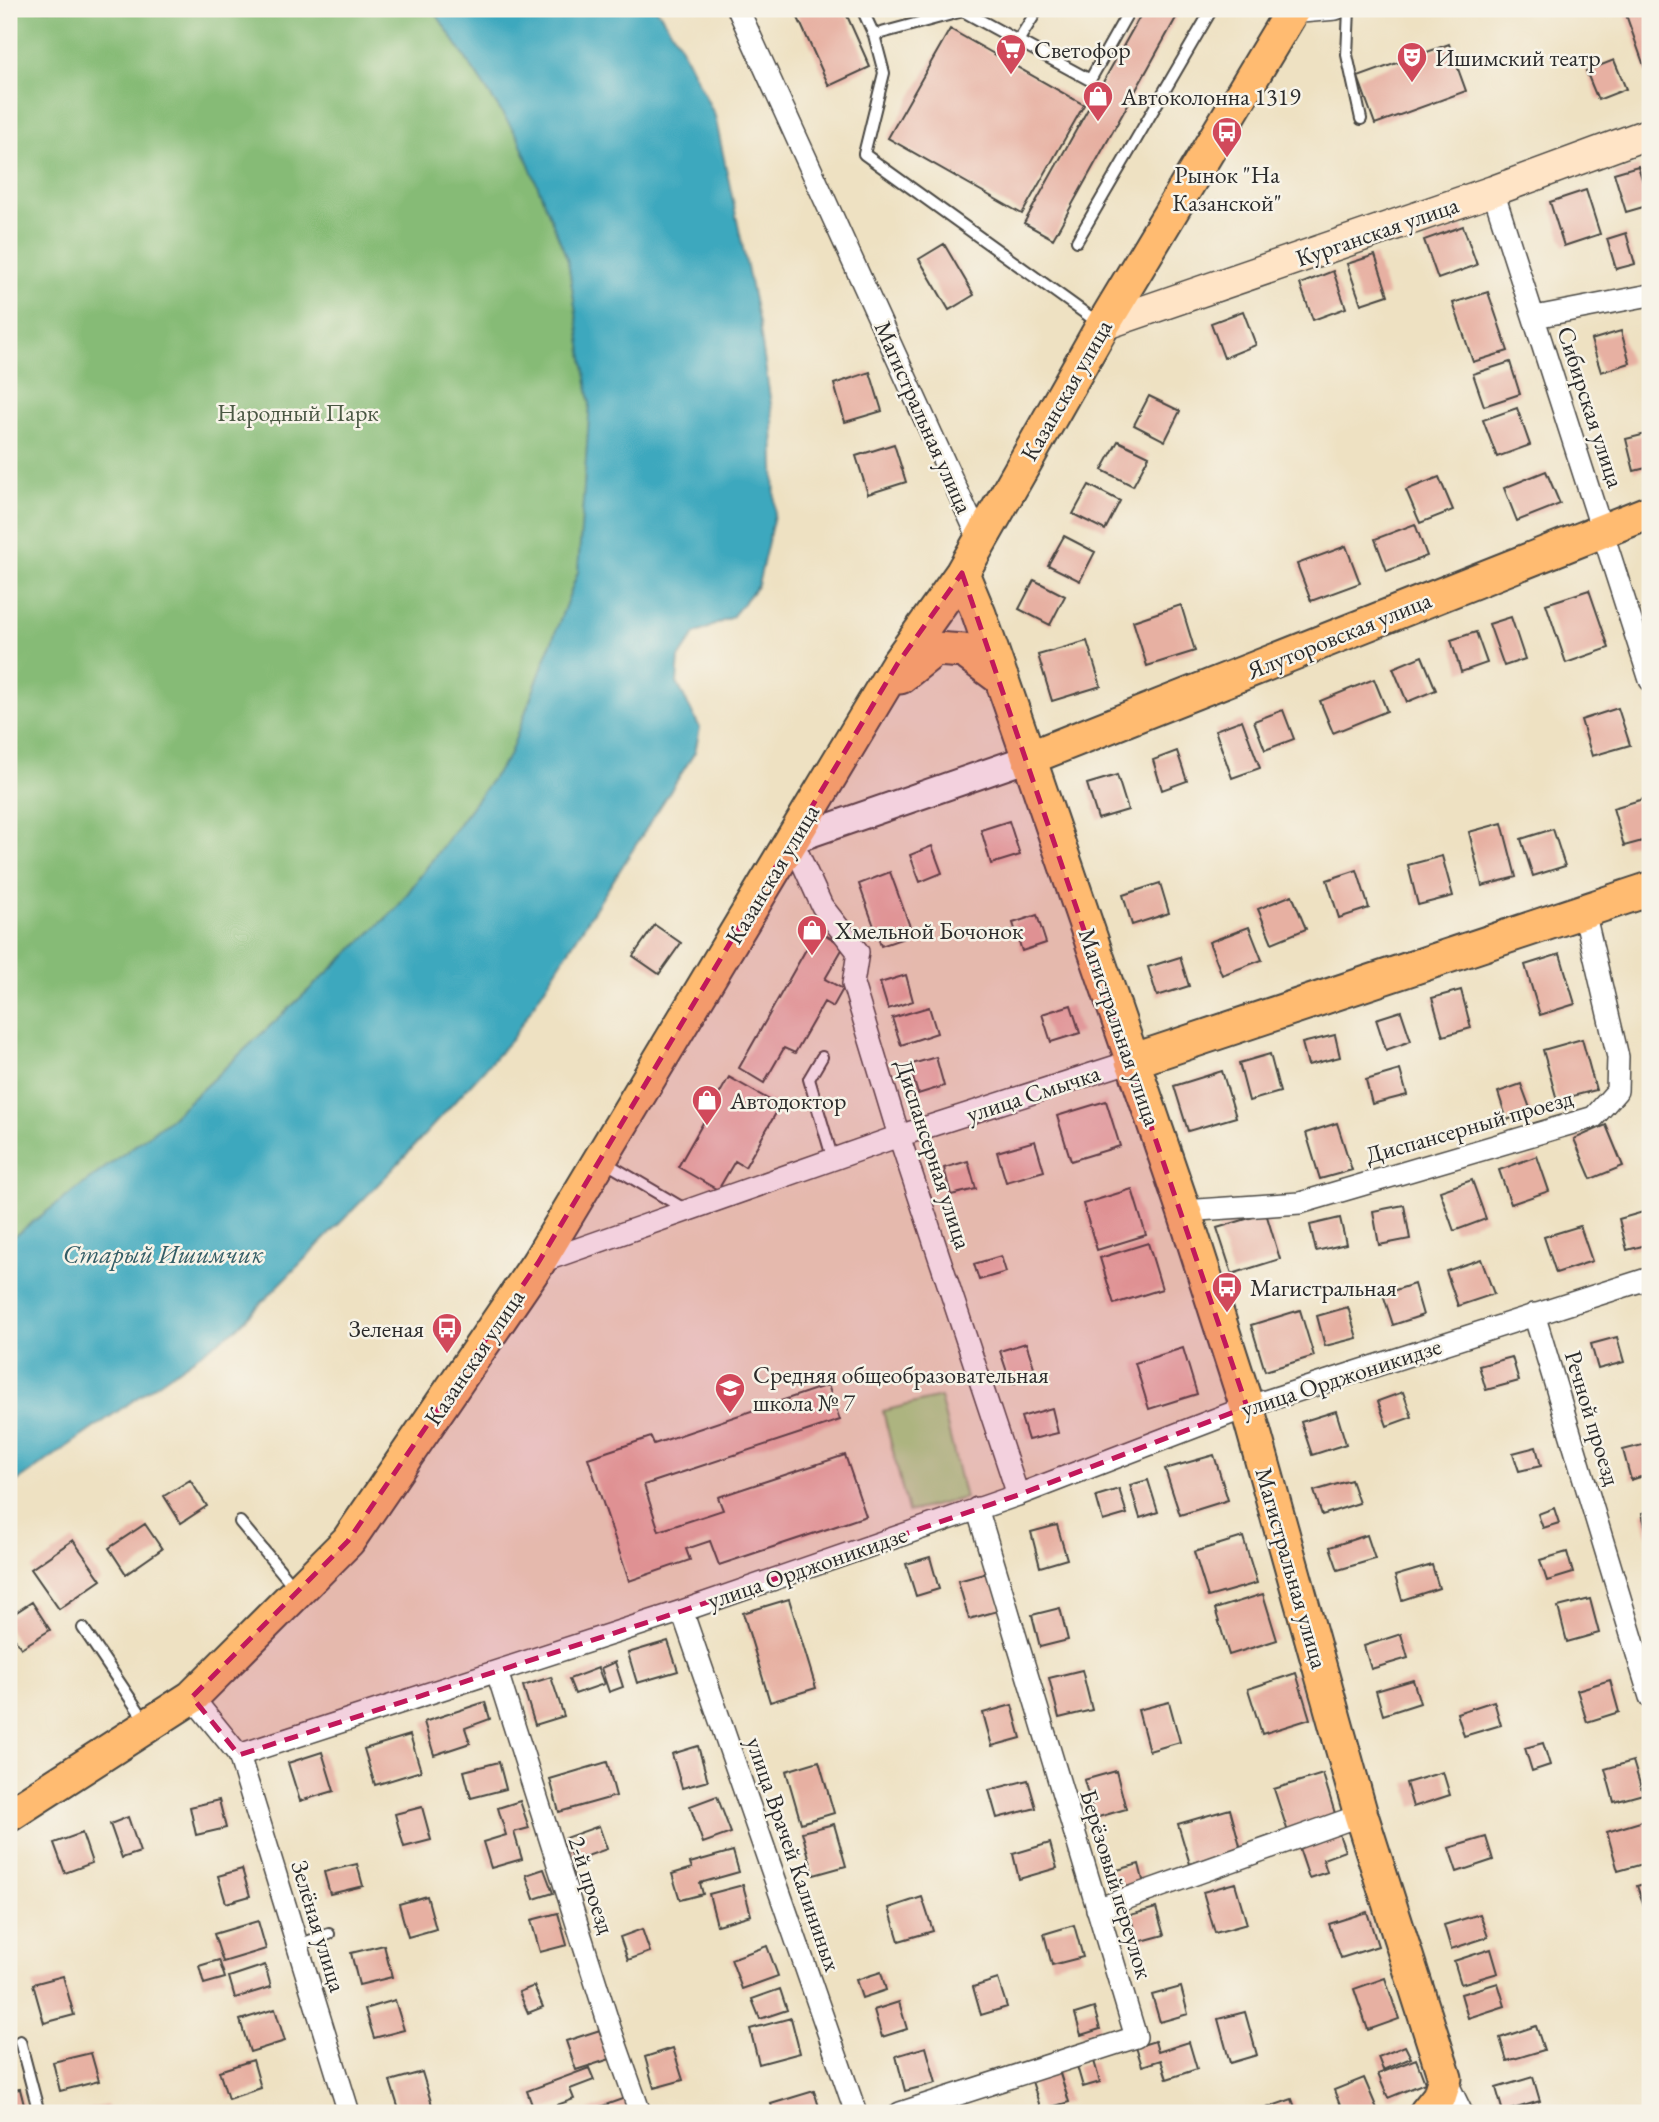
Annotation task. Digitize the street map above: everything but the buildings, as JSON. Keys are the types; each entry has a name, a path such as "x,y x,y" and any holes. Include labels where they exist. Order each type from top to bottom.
{"main road":[{"name":"Казанская улица","path":"192,1697 348,1541 538,1263 880,692 962,573 1102,326 1289,10"},
{"name":"Курганская улица","path":"1102,326 1493,191 1650,133"},
{"name":"Ялуторовская улица","path":"1029,758 1650,512"},
{"name":"Магистральная улица","path":"962,573 1002,679 1184,1211 1234,1343 1247,1407 1361,1815 1445,2078"},
{"path":"880,692 935,649 964,651 1002,679"},
{"name":"улица Смычка","path":"1132,1061 1650,889"},
{"path":"10,1811 192,1697"},
{"path":"1426,2113 1439,2097 1445,2078"}],"street":[{"name":"Магистральная улица","path":"738,9 977,534 962,573"},
{"path":"1289,10 1336,9"},
{"name":"Сибирская улица","path":"1493,191 1650,680"},
{"path":"1535,317 1650,295"},
{"path":"792,840 1029,758"},
{"name":"Диспансерная улица","path":"792,840 822,906 858,951 853,984 899,1136 1018,1494"},
{"name":"Диспансерный проезд","path":"1184,1211 1300,1203 1594,1117 1617,1091 1618,1057 1584,911"},
{"name":"улица Смычка","path":"538,1263 899,1136 1132,1061"},
{"name":"улица Орджоникидзе","path":"239,1755 682,1611 1018,1494 1247,1407 1650,1278"},
{"name":"Речной проезд","path":"1534,1314 1650,1697"},
{"name":"Берёзовый переулок","path":"900,2113 1136,2037 977,1508"},
{"name":"улица Врачей Калининых","path":"682,1611 856,2113"},
{"name":"2-й проезд","path":"497,1672 606,2015 640,2113"},
{"path":"192,1697 239,1755"},
{"name":"Зелёная улица","path":"239,1755 349,2113"},
{"path":"1097,1909 1361,1815"},
{"path":"1445,2078 1462,2113"}],"lane":[{"path":"862,9 874,35 884,73 864,154 1102,326"},
{"path":"1018,41 1038,9"},
{"path":"874,35 963,11 1090,80 1130,9"},
{"path":"1077,241 1212,9"},
{"path":"1349,9 1347,55 1361,119"},
{"path":"822,1057 809,1079 833,1160"},
{"path":"600,1159 688,1210"},
{"path":"240,1522 298,1591"},
{"path":"83,1628 148,1725"},
{"path":"298,1945 329,1934"},
{"path":"20,2041 39,2113"}],"highlighted area":[{"path":"962,573 1247,1407 1018,1495 682,1611 239,1755 192,1697 348,1541 538,1263 898,663"}],"green space":[{"name":"Народный Парк","path":"9,9 433,9 518,137 568,261 590,403 578,572 509,756 396,909 170,1119 9,1240"},
{"path":"940,1397 965,1498 908,1512 883,1411"}],"water":[{"name":"Старый Ишимчик","path":"433,9 657,9 679,43 715,116 759,324 773,418 775,511 758,585 732,617 695,634 679,658 677,683 700,728 695,752 512,1039 394,1168 237,1328 9,1487 9,1240 170,1119 396,909 509,756 578,572 590,403 568,261 518,137"}],"place":[{"name":"Светофор","path":"1011,76"},
{"name":"Ишимский театр","path":"1412,84"},
{"name":"Автоколонна 1319","path":"1098,123"},
{"name":"Рынок \"На Казанской\"","path":"1227,159"},
{"name":"Хмельной Бочонок","path":"812,957"},
{"name":"Автодоктор","path":"707,1127"},
{"name":"Магистральная","path":"1227,1314"},
{"name":"Зеленая","path":"447,1355"},
{"name":"Средняя общеобразовательная школа № 7","path":"730,1415"}]}
